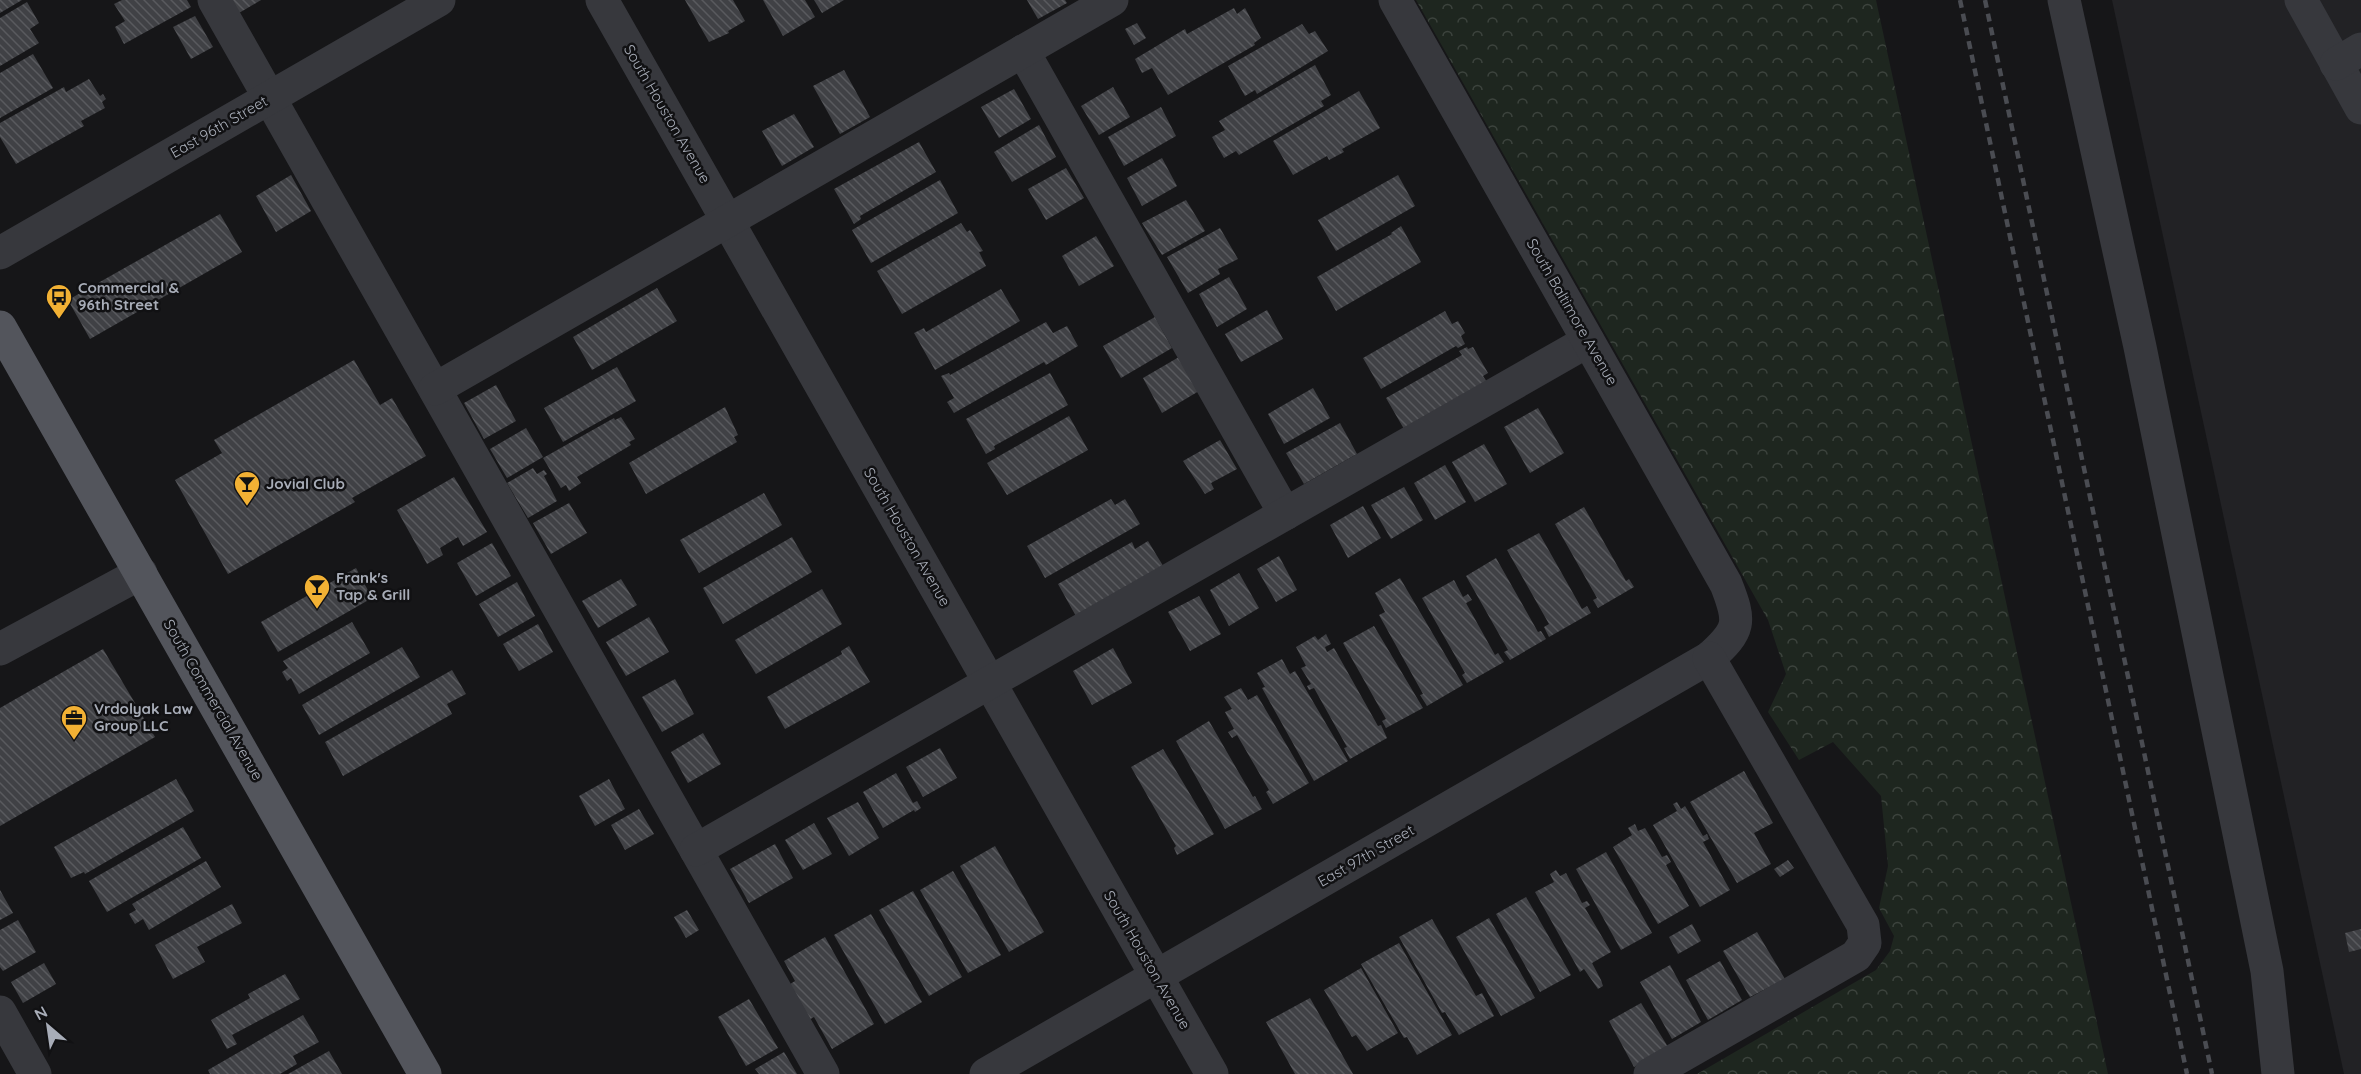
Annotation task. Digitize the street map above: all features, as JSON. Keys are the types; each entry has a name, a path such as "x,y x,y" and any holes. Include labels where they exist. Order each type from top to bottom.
{"main road":[{"name":"South Commercial Avenue","path":"0,327 425,1074"}],"street":[{"path":"214,0 823,1074"},
{"name":"East 96th Street","path":"0,253 439,0"},
{"name":"South Houston Avenue","path":"602,0 1212,1074"},
{"path":"435,389 1112,0"},
{"name":"South Baltimore Avenue","path":"1395,0 1726,584 1736,608 1736,627"},
{"path":"2064,0 2143,358 2267,971 2278,1074"},
{"path":"2301,0 2349,57 2361,108"},
{"path":"1023,51 1285,514"},
{"path":"696,850 1588,341"},
{"path":"0,649 141,573"},
{"name":"East 97th Street","path":"986,1074 1709,658 1725,644 1736,627"},
{"path":"1650,1074 1856,956 1865,943 1863,926 1709,658"},
{"path":"0,1012 35,1074"}],"shaded area":[{"path":"2112,0 2361,0 2361,1074 2344,1074"}],"green space":[{"path":"1416,0 1876,0 2108,1074 1697,1074 1876,970 1890,951 1894,936 1879,908 1888,866 1881,796 1833,742 1799,760 1768,712 1786,674 1768,620"}],"building":[{"path":"0,0 22,0 0,13"},
{"path":"122,0 187,0 191,7 124,44 115,27 125,21 114,4"},
{"path":"232,0 261,0 239,13"},
{"path":"685,0 733,0 745,21 728,31 729,33 709,42"},
{"path":"763,0 805,0 815,17 783,36"},
{"path":"814,0 844,0 822,13"},
{"path":"1027,0 1065,0 1067,3 1038,19"},
{"path":"27,2 39,23 30,29 39,43 0,66 0,18"},
{"path":"1234,8 1237,14 1245,8 1261,38 1254,43 1255,45 1168,95 1152,68 1142,73 1135,59 1185,29 1187,34"},
{"path":"195,16 213,47 191,59 173,27"},
{"path":"1137,23 1146,38 1134,45 1125,29"},
{"path":"1302,24 1309,34 1315,31 1328,51 1257,94 1255,90 1245,96 1228,66"},
{"path":"33,54 53,88 0,118 0,73"},
{"path":"1315,65 1331,95 1321,101 1324,106 1239,155 1236,151 1224,158 1212,137 1225,130 1219,121"},
{"path":"844,70 870,117 840,134 813,86"},
{"path":"89,79 100,96 103,94 106,99 102,102 105,108 81,121 84,126 16,164 0,137 0,123 64,87 66,92"},
{"path":"1113,87 1130,117 1099,135 1081,106"},
{"path":"1014,89 1031,119 999,138 981,107"},
{"path":"1359,91 1380,128 1342,149 1344,152 1329,160 1327,156 1293,175 1273,141"},
{"path":"1161,107 1176,136 1124,166 1108,137"},
{"path":"794,114 814,147 782,166 762,131"},
{"path":"1039,125 1056,157 1012,182 994,152"},
{"path":"919,142 936,172 860,216 861,219 854,224 834,189"},
{"path":"1162,158 1177,186 1142,206 1127,178"},
{"path":"1066,168 1084,198 1046,220 1028,189"},
{"path":"291,175 311,211 276,232 256,196"},
{"path":"1398,175 1415,206 1336,251 1318,220"},
{"path":"940,180 958,213 871,263 852,230"},
{"path":"1186,200 1205,231 1162,255 1142,223"},
{"path":"220,214 242,252 90,339 68,300"},
{"path":"961,223 967,232 970,230 983,251 979,252 986,266 902,314 877,271"},
{"path":"1401,226 1421,262 1336,311 1317,277 1392,234"},
{"path":"1220,228 1238,259 1218,269 1220,274 1188,293 1167,257"},
{"path":"1096,236 1114,266 1079,286 1062,256"},
{"path":"1229,277 1247,309 1217,327 1199,294"},
{"path":"657,288 677,321 592,370 573,337"},
{"path":"1001,289 1020,321 935,370 914,333 924,328 926,332"},
{"path":"1267,310 1283,339 1241,362 1225,334"},
{"path":"1445,311 1452,324 1458,321 1465,333 1461,336 1465,344 1458,348 1456,346 1381,389 1363,358"},
{"path":"1155,317 1172,348 1121,378 1103,346"},
{"path":"1046,322 1053,333 1067,326 1078,346 1046,365 1044,362 954,413 947,402 954,398 941,376 949,373 950,375"},
{"path":"1467,347 1468,349 1473,347 1488,373 1483,376 1487,382 1404,429 1386,398 1462,355 1459,351"},
{"path":"1179,357 1199,391 1162,413 1143,378"},
{"path":"354,360 380,405 392,398 426,456 352,498 355,502 228,574 175,480 222,453 214,440"},
{"path":"617,367 636,401 563,442 544,408"},
{"path":"1050,373 1068,405 994,446 995,449 986,454 966,419"},
{"path":"496,385 516,421 484,439 464,403"},
{"path":"1313,388 1330,418 1284,444 1268,414"},
{"path":"725,407 738,435 734,437 737,442 646,494 629,463"},
{"path":"1538,408 1564,453 1530,473 1504,427"},
{"path":"1069,416 1088,450 1007,495 987,463"},
{"path":"621,417 635,439 629,442 631,445 577,477 581,483 569,491 566,485 561,488 543,458 614,418 615,420"},
{"path":"1340,423 1357,454 1304,484 1286,453"},
{"path":"526,428 543,457 507,478 490,449"},
{"path":"1220,440 1237,469 1211,483 1214,489 1205,494 1183,461"},
{"path":"1484,444 1507,484 1475,502 1452,462"},
{"path":"1445,465 1466,502 1435,520 1414,483"},
{"path":"533,468 537,474 544,470 547,474 544,476 557,501 528,518 507,483"},
{"path":"454,477 487,532 463,546 458,537 440,548 443,555 427,564 397,510"},
{"path":"1404,487 1423,520 1391,539 1371,505"},
{"path":"764,493 782,525 699,573 680,540"},
{"path":"1111,499 1115,505 1125,499 1140,524 1045,578 1027,546"},
{"path":"569,503 587,533 551,554 533,523"},
{"path":"1363,506 1381,538 1348,558 1330,525"},
{"path":"1584,507 1626,581 1629,579 1634,587 1598,608 1593,600 1597,598 1555,524"},
{"path":"1539,533 1582,609 1587,606 1591,613 1549,637 1544,627 1549,624 1507,550"},
{"path":"792,537 812,572 723,624 703,588"},
{"path":"1148,541 1165,569 1077,618 1058,584 1132,542 1135,549"},
{"path":"492,543 511,576 476,596 457,563"},
{"path":"1279,556 1297,590 1276,602 1257,569"},
{"path":"1496,558 1538,632 1541,631 1546,639 1510,660 1504,652 1508,650 1466,576"},
{"name":"Frank's Tap & Grill","path":"356,568 372,598 278,652 261,622"},
{"path":"1239,573 1259,608 1229,626 1210,590"},
{"path":"1400,578 1463,685 1427,706 1420,695 1423,694 1379,615 1385,612 1375,593"},
{"path":"621,579 637,605 598,628 582,601"},
{"path":"1454,580 1463,597 1468,594 1472,600 1466,603 1495,655 1498,653 1504,662 1467,683 1462,675 1465,673 1422,598"},
{"path":"517,582 535,616 498,637 479,604"},
{"path":"822,589 842,624 756,674 735,640"},
{"path":"1199,596 1221,634 1190,651 1168,612"},
{"path":"649,617 669,652 626,676 606,642"},
{"path":"352,622 370,653 299,694 291,678 287,681 282,672 288,668 283,661"},
{"path":"538,624 553,652 519,671 503,644"},
{"path":"1374,626 1423,708 1386,728 1382,721 1386,719 1343,643"},
{"path":"1326,634 1331,644 1325,647 1327,652 1334,648 1387,738 1350,759 1344,748 1347,747 1314,688 1309,690 1307,686 1311,684 1301,668 1306,666 1296,647 1315,636 1318,640"},
{"path":"849,646 870,682 785,729 767,697 842,654 841,651"},
{"path":"402,647 420,677 319,735 302,705"},
{"path":"1113,648 1132,683 1092,705 1073,671"},
{"name":"Vrdolyak Law Group LLC","path":"103,649 155,737 0,826 0,708"},
{"path":"1282,659 1290,674 1295,671 1348,761 1314,781 1262,688 1265,687 1257,673"},
{"path":"452,670 466,694 447,704 452,714 343,776 325,742"},
{"path":"675,679 694,714 662,732 642,697"},
{"path":"1241,688 1248,700 1257,695 1309,783 1273,804 1266,792 1269,790 1237,735 1232,738 1228,732 1234,729 1225,712 1232,709 1224,697"},
{"path":"1209,721 1262,809 1225,829 1176,741"},
{"path":"703,733 721,764 688,783 671,752"},
{"path":"940,748 957,778 923,797 906,767"},
{"path":"1163,749 1214,834 1177,855 1174,848 1176,846 1131,767"},
{"path":"1744,771 1773,823 1754,833 1771,864 1737,883 1690,802"},
{"path":"896,773 913,803 917,801 921,808 883,828 863,792"},
{"path":"176,779 194,811 85,874 84,872 71,878 54,847"},
{"path":"609,779 625,809 595,826 579,796"},
{"path":"858,802 879,838 849,856 827,818"},
{"path":"1677,802 1681,809 1685,806 1703,836 1707,834 1709,839 1703,842 1730,890 1700,907 1653,825 1677,811 1673,804"},
{"path":"639,809 654,834 625,850 611,825"},
{"path":"814,823 832,854 803,870 785,840"},
{"path":"1635,824 1638,831 1645,828 1662,857 1667,855 1671,862 1666,865 1689,906 1658,924 1613,847 1632,835 1628,828"},
{"path":"183,827 201,858 107,912 89,881"},
{"path":"775,844 793,878 749,903 730,869"},
{"path":"995,846 1044,932 1009,952 960,866"},
{"path":"1606,852 1652,933 1621,950 1576,869"},
{"path":"1788,860 1794,868 1780,877 1774,869"},
{"path":"206,861 221,887 149,930 143,919 135,924 129,914 136,910 132,904"},
{"path":"1556,870 1560,876 1566,873 1582,903 1587,901 1590,905 1585,908 1611,952 1592,963 1603,986 1598,989 1584,969 1580,972 1535,892 1554,882 1550,874"},
{"path":"953,871 1001,955 968,973 920,890"},
{"path":"0,890 13,913 0,920"},
{"path":"913,891 962,977 929,996 879,910"},
{"path":"1526,897 1571,975 1540,992 1496,914"},
{"path":"232,904 242,923 197,947 205,962 173,979 155,945"},
{"path":"687,910 699,930 686,938 674,917"},
{"path":"871,914 922,1002 885,1024 834,935"},
{"path":"1489,918 1535,998 1501,1016 1456,937"},
{"path":"1432,919 1476,996 1482,993 1494,1016 1459,1035 1445,1012 1442,1013 1399,937"},
{"path":"18,920 36,952 3,971 0,967 0,930"},
{"path":"1692,924 1701,941 1678,954 1669,937"},
{"path":"2361,929 2361,949 2349,952 2345,933"},
{"path":"1757,932 1785,979 1750,997 1723,951"},
{"path":"825,937 874,1024 832,1049 814,1017 807,1021 787,986 795,981 784,961"},
{"path":"1399,943 1452,1035 1417,1055 1407,1037 1404,1038 1361,964"},
{"path":"1720,961 1742,1000 1708,1020 1686,980"},
{"path":"44,963 56,984 23,1003 11,982"},
{"path":"1670,965 1701,1022 1672,1039 1640,982"},
{"path":"1361,968 1398,1033 1367,1051 1356,1035 1352,1037 1324,990"},
{"path":"285,974 300,999 232,1035 237,1044 227,1049 211,1020 250,998 248,994"},
{"path":"1310,998 1353,1074 1295,1074 1266,1022"},
{"path":"749,999 778,1048 746,1066 718,1017"},
{"path":"1641,1003 1668,1047 1634,1067 1609,1021"},
{"path":"303,1015 319,1042 293,1056 297,1064 280,1074 210,1074 208,1070"},
{"path":"329,1051 342,1074 288,1074"},
{"path":"784,1052 797,1074 759,1074 755,1069"}],"railway":[{"path":"1960,0 2187,1074"},
{"path":"1985,0 2212,1074"}],"place":[{"name":"Commercial & 96th Street","path":"59,320"},
{"name":"Jovial Club","path":"247,507"},
{"name":"Frank's Tap & Grill","path":"317,610"},
{"name":"Vrdolyak Law Group LLC","path":"74,741"}]}
